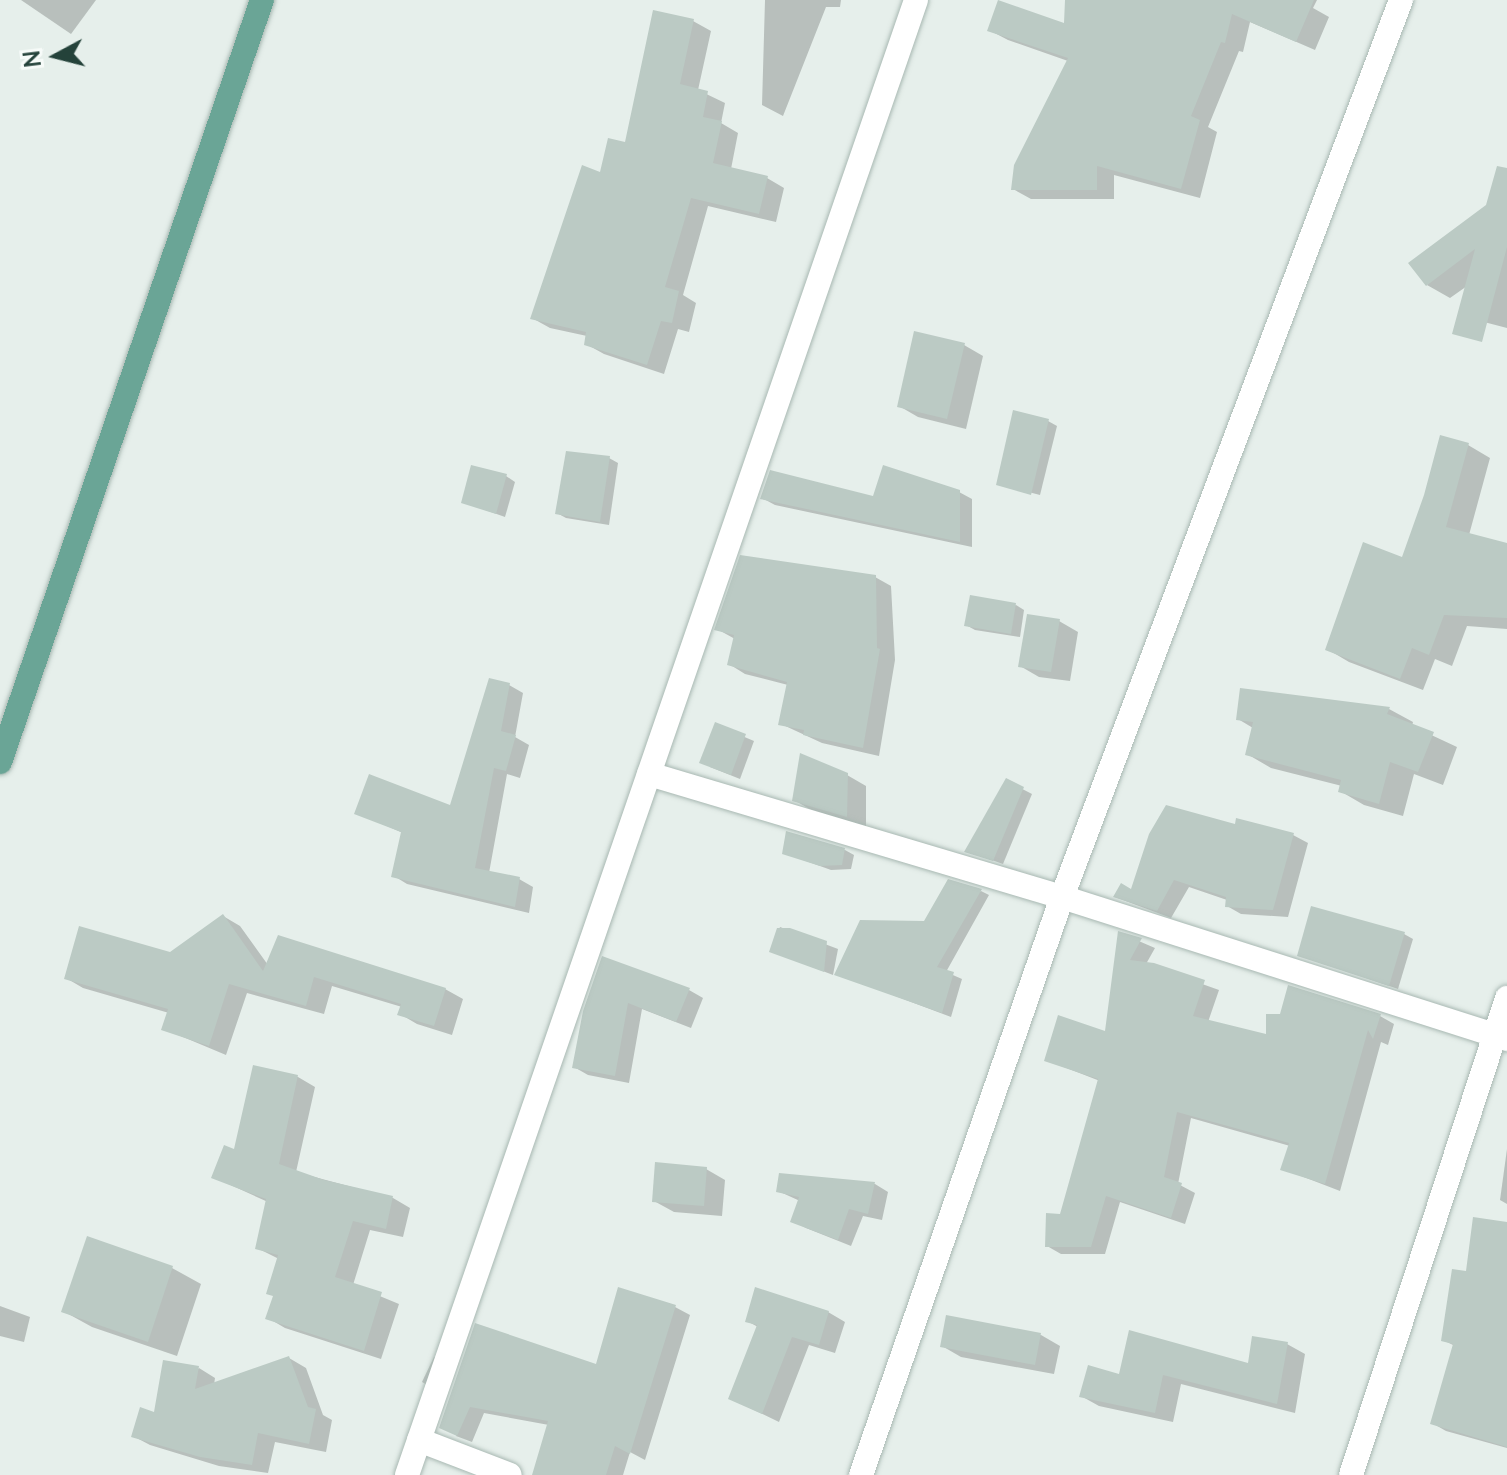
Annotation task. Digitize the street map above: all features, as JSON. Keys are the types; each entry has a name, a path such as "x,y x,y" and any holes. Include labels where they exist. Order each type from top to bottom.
{"main road":[{"path":"0,762 262,0"}],"street":[{"path":"407,1475 916,0"},
{"path":"861,1475 1062,897 1401,0"},
{"path":"649,774 1062,897 1501,1037"},
{"path":"1351,1475 1501,1037 1507,998"},
{"path":"419,1440 510,1475"}],"building":[{"path":"998,0 1064,23 1065,0 1314,0 1296,42 1232,14 1225,43 1221,42 1191,116 1200,120 1181,189 1097,166 1097,190 1011,190 1014,165 1068,58 987,31"},
{"path":"653,10 694,19 680,84 708,91 703,117 722,121 713,163 768,176 759,214 691,198 665,287 679,291 672,323 661,321 647,365 584,345 586,332 530,319 582,165 600,172 608,138 625,142"},
{"path":"1497,166 1507,168 1507,247 1482,342 1452,334 1475,249 1426,286 1408,263 1486,205"},
{"path":"914,331 965,343 947,419 897,407"},
{"path":"1013,410 1049,419 1031,495 996,485"},
{"path":"1440,435 1469,443 1446,527 1507,543 1507,618 1444,615 1429,655 1412,648 1400,679 1325,650 1363,542 1402,557 1424,495"},
{"path":"566,451 610,456 600,522 555,514"},
{"path":"471,465 507,474 496,514 461,503"},
{"path":"883,465 960,490 960,542 760,499 770,470 873,496"},
{"path":"740,555 876,575 877,648 880,649 863,748 803,735 804,730 778,725 787,682 727,665 734,635 714,630"},
{"path":"970,595 1016,603 1011,634 964,626"},
{"path":"1027,614 1060,619 1051,672 1018,667"},
{"path":"489,678 510,683 501,731 516,735 506,771 494,768 475,868 520,877 515,907 391,877 401,832 354,814 369,774 450,805"},
{"path":"1240,688 1390,707 1387,714 1434,732 1418,772 1390,762 1379,804 1338,792 1341,780 1245,755 1253,722 1236,720"},
{"path":"715,722 746,734 731,775 699,763"},
{"path":"800,753 848,773 847,817 792,801"},
{"path":"1006,778 1024,787 993,861 964,852"},
{"path":"1166,805 1235,824 1236,818 1294,833 1273,910 1225,907 1226,897 1174,880 1157,911 1113,897 1121,883 1131,889 1149,834"},
{"path":"786,831 845,848 842,865 820,866 782,854"},
{"path":"948,879 982,889 937,967 954,972 942,1013 834,975 860,920 924,921"},
{"path":"1311,906 1405,932 1389,986 1297,956"},
{"path":"223,914 263,971 278,935 446,988 434,1026 397,1015 401,1004 314,977 306,1006 229,984 209,1046 161,1030 168,1009 64,979 79,926 170,952"},
{"path":"777,928 790,928 827,941 824,972 769,952"},
{"path":"1118,931 1142,938 1130,960 1154,963 1205,980 1193,1016 1266,1034 1266,1014 1280,1014 1288,985 1381,1014 1373,1039 1368,1030 1325,1184 1280,1170 1289,1143 1177,1112 1164,1177 1182,1183 1171,1218 1106,1196 1091,1247 1045,1247 1046,1213 1060,1214 1098,1079 1044,1061 1058,1015 1105,1031"},
{"path":"602,956 690,988 676,1022 628,1003 615,1076 572,1068 583,1011"},
{"path":"253,1065 298,1075 279,1164 324,1180 393,1196 386,1229 353,1221 335,1277 382,1292 364,1351 265,1319 273,1296 266,1294 278,1255 255,1249 266,1199 211,1178 224,1145 234,1149"},
{"path":"655,1162 707,1167 704,1206 652,1202"},
{"path":"779,1173 875,1182 868,1214 849,1209 838,1240 790,1222 799,1197 776,1192"},
{"path":"1473,1217 1507,1222 1507,1447 1430,1424 1453,1344 1441,1341 1452,1269 1466,1271"},
{"path":"87,1236 173,1266 148,1342 61,1312"},
{"path":"618,1287 676,1305 630,1454 615,1446 606,1475 532,1475 548,1421 470,1407 457,1436 439,1428 475,1323 596,1364"},
{"path":"755,1287 829,1311 819,1345 792,1337 762,1414 728,1399 757,1325 745,1322"},
{"path":"946,1315 1041,1333 1035,1365 940,1347"},
{"path":"1129,1330 1248,1363 1252,1336 1288,1342 1277,1404 1163,1375 1155,1413 1079,1397 1088,1365 1119,1374"},
{"path":"289,1356 308,1407 316,1409 309,1444 258,1433 252,1465 200,1457 131,1437 140,1407 154,1412 163,1360 199,1366 195,1389"}]}
